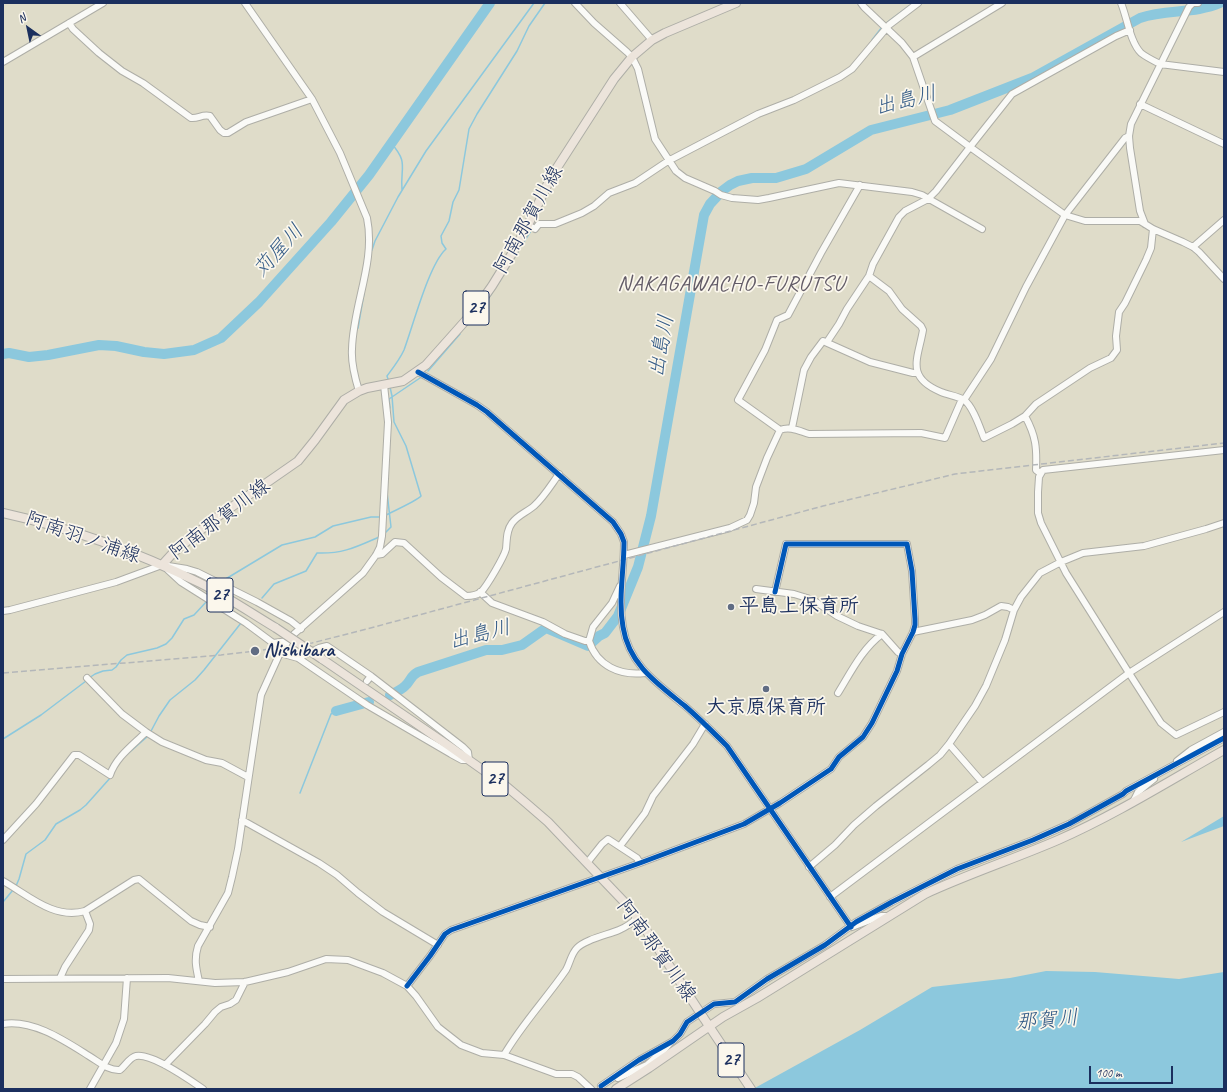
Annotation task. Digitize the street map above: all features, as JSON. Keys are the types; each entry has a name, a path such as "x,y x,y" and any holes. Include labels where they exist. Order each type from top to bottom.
{"main road":[{"name":"阿南那賀川線","path":"736,3 652,40 632,58 614,79 551,177 530,227 501,272 475,310 426,365 418,372 402,380 367,388 344,400 298,461 213,520 173,552 162,565 201,584 276,628 469,760 507,788 548,822 630,908 711,1028 750,1089"},
{"name":"阿南羽ノ浦線","path":"3,513 86,535 162,565"},
{"path":"616,1089 648,1066 925,894 1090,825 1224,750"}],"street":[{"path":"3,62 103,3"},
{"path":"245,3 312,100 340,154 367,218 369,228 369,244 354,325 351,350 355,380 359,391"},
{"path":"575,3 632,58 638,69 655,139 667,160 676,171 685,178 719,194 732,198 758,200 839,183 912,192 928,199 982,229"},
{"path":"620,3 652,40"},
{"path":"861,3 902,43 913,57 933,115 938,124 1065,215 1085,221 1140,221 1153,229 1194,248 1224,279"},
{"path":"530,227 535,229 539,224 555,224 582,213 594,206 609,193 635,183 667,160 758,114 794,100 840,76 852,69 884,27 918,3"},
{"path":"913,57 1002,3"},
{"path":"1121,3 1135,45 1141,53 1160,64 1224,72"},
{"path":"1145,224 1140,211 1129,136 1131,124 1185,14 1189,7 1198,3"},
{"path":"69,23 72,29 122,71 143,83 191,118 203,115 210,116 224,133 228,133 246,122 312,100"},
{"path":"827,342 869,276 873,264 899,217 904,212 928,199 936,191 1012,94 1130,29"},
{"path":"1140,104 1224,144"},
{"path":"624,555 730,528 747,520 754,503 756,487 767,458 780,430 785,428 792,428 809,434 921,433 945,438 963,400 991,359 1026,288 1065,215 1125,138 1129,136"},
{"path":"780,430 738,400 765,350 777,320 788,315 821,253 860,186"},
{"path":"1194,248 1224,220"},
{"path":"869,276 889,291 902,309 921,326 923,330 915,362 918,373 932,388 963,400 976,418 984,438 1025,416 1036,404 1090,368 1111,358 1117,350 1116,336 1118,312 1125,303 1146,260 1150,248 1153,229"},
{"path":"792,428 804,370 811,357 823,341 870,362 918,373"},
{"path":"418,372 478,405 613,522 621,534 624,542 621,597 623,627 627,644 645,673 656,684 705,724 727,746 851,928"},
{"path":"199,981 195,962 198,946 210,927 229,888 238,849 261,695 280,653 288,641 363,573 380,547 382,536 388,422 384,385"},
{"path":"1025,416 1032,428 1036,441 1036,470 1040,473"},
{"path":"1224,450 1043,470 1039,477 1038,513 1066,573 1161,723 1176,735 1224,712"},
{"path":"376,555 382,554 395,542 404,543 441,577 466,596 471,596 480,592 503,557 506,550 508,532 511,524 519,516 534,506 559,474"},
{"path":"810,867 835,845 854,825 940,755 949,744 975,706 986,686 1005,640 1014,610 1021,597 1040,573 1061,562 1084,553 1144,546 1206,530 1224,522"},
{"path":"407,986 445,934 451,930 640,864 744,824 817,780 831,769 839,757 863,736 872,723 884,699 915,625 912,571 907,544 786,544 775,592"},
{"path":"3,611 116,582 162,565 187,569 221,583 291,621 301,629"},
{"path":"162,565 181,582 246,623 273,643 288,641"},
{"path":"622,583 612,603 593,627 589,641 597,657 606,664 625,673 645,673"},
{"path":"756,589 808,598 837,616 858,626 882,634 898,652 902,654"},
{"path":"480,592 492,603 543,622 565,634 589,641"},
{"path":"913,632 972,620 1001,606 1014,610"},
{"path":"830,897 1129,673 1222,614 1224,621"},
{"path":"838,693 871,642 882,634"},
{"path":"280,653 298,658 357,694 364,703 462,760 469,760 468,752 463,747 393,693 369,679 327,646 318,648 298,658"},
{"path":"89,680 122,714 162,742 206,760 222,763 248,777"},
{"path":"620,846 645,813 653,796 693,744 705,724"},
{"path":"1134,800 1138,792 1191,750 1224,732"},
{"path":"3,840 36,804 74,755 79,755 110,775 118,760 149,734"},
{"path":"598,1088 669,1043 680,1034 687,1022 714,1004 735,1002 767,979 851,928 856,922 920,887 957,869 1033,840 1069,824 1126,791 1224,738"},
{"path":"949,744 982,782"},
{"path":"242,820 320,863 383,912 438,945"},
{"path":"587,863 602,844 608,839 637,858 640,864"},
{"path":"3,881 37,903 60,912 70,914 85,911 134,880 138,879 191,921 210,927"},
{"path":"60,978 65,967 89,930 90,924 85,911"},
{"path":"851,928 881,916 888,916"},
{"path":"504,1055 516,1035 545,999 567,968 571,957 577,948 585,942 621,930 637,918"},
{"path":"3,979 168,978 215,983 245,982 288,972 326,959 339,958 383,973 407,986 438,1027 461,1045 482,1053 504,1055 556,1074 572,1074 578,1077 591,1089"},
{"path":"90,1089 116,1043 124,1019 127,978"},
{"path":"165,1065 206,1024 215,1012 221,1007 236,1000 245,982"},
{"path":"3,1024 12,1023 38,1028 104,1065 116,1070 120,1070 132,1058 142,1056 165,1065 203,1089"},
{"path":"598,1088 648,1066 669,1043"}],"water":[{"path":"1224,816 1224,826 1181,842"},
{"name":"那賀川","path":"1046,971 1095,972 1179,979 1224,972 1224,1089 753,1089 860,1030 932,987 1010,978"}],"waterway":[{"name":"苅屋川","path":"3,354 9,353 29,357 48,355 99,345 116,346 144,352 164,354 194,350 221,338 259,302 331,222 369,175 490,3"},
{"path":"372,250 375,241 398,197 426,151 534,3"},
{"path":"389,382 387,376 404,350 428,281 440,257 446,249 442,243 441,236 449,221 453,202 459,190 469,129 517,51 529,26 545,3"},
{"name":"出島川","path":"390,695 407,684 413,675 418,672 486,650 502,650 522,645 546,628 588,646 599,636 605,633 618,616 638,567 651,516 704,215 710,204 722,191 738,181 752,178 776,178 806,169 871,130 950,110 1032,78 1140,18 1160,13 1201,9 1220,3"},
{"path":"885,24 909,6"},
{"path":"872,40 882,27"},
{"path":"391,143 397,150 402,161 402,190"},
{"path":"499,282 532,229"},
{"path":"358,328 364,293"},
{"path":"478,313 492,293"},
{"path":"428,371 460,334"},
{"path":"390,408 389,399 420,378"},
{"path":"386,515 421,496 406,446 394,422 390,387"},
{"path":"385,533 391,527 387,492"},
{"path":"224,580 282,545 315,537 333,526 371,517 380,517"},
{"path":"262,598 274,584 306,571 317,553 342,551 356,547 379,537"},
{"path":"89,678 103,671 112,670 127,655 157,648 166,644 172,638 184,619 194,615 207,601"},
{"path":"150,733 170,700 195,680 241,623"},
{"path":"3,739 41,715 86,681"},
{"name":"出島川","path":"336,711 369,702"},
{"path":"300,793 331,714 336,711"},
{"path":"124,757 148,736"},
{"path":"16,886 26,854 45,840 56,824 86,805 111,777"},
{"path":"3,902 13,890"}],"railway":[{"path":"3,673 221,655 312,643 823,506 955,474 1224,443"}],"cycle path":[{"path":"418,372 487,412 613,522 621,534 624,542 621,606 623,627 631,652 638,663 655,681 691,711 727,746 851,927"},
{"path":"407,986 445,934 451,930 640,863 744,824 780,803 831,769 839,757 863,737 872,723 897,671 902,654 915,625 912,571 907,544 786,544 775,592"},
{"path":"601,1086 639,1060 673,1041 680,1034 687,1022 714,1004 735,1002 767,979 825,945 856,922 957,869 1033,840 1069,824 1126,791 1224,738"}],"place":[{"name":"平島上保育所","path":"731,607"},
{"name":"Nishibara","path":"255,651"},
{"name":"大京原保育所","path":"766,689"}],"district":[{"name":"NAKAGAWACHO-FURUTSU","path":"731,284"}]}
